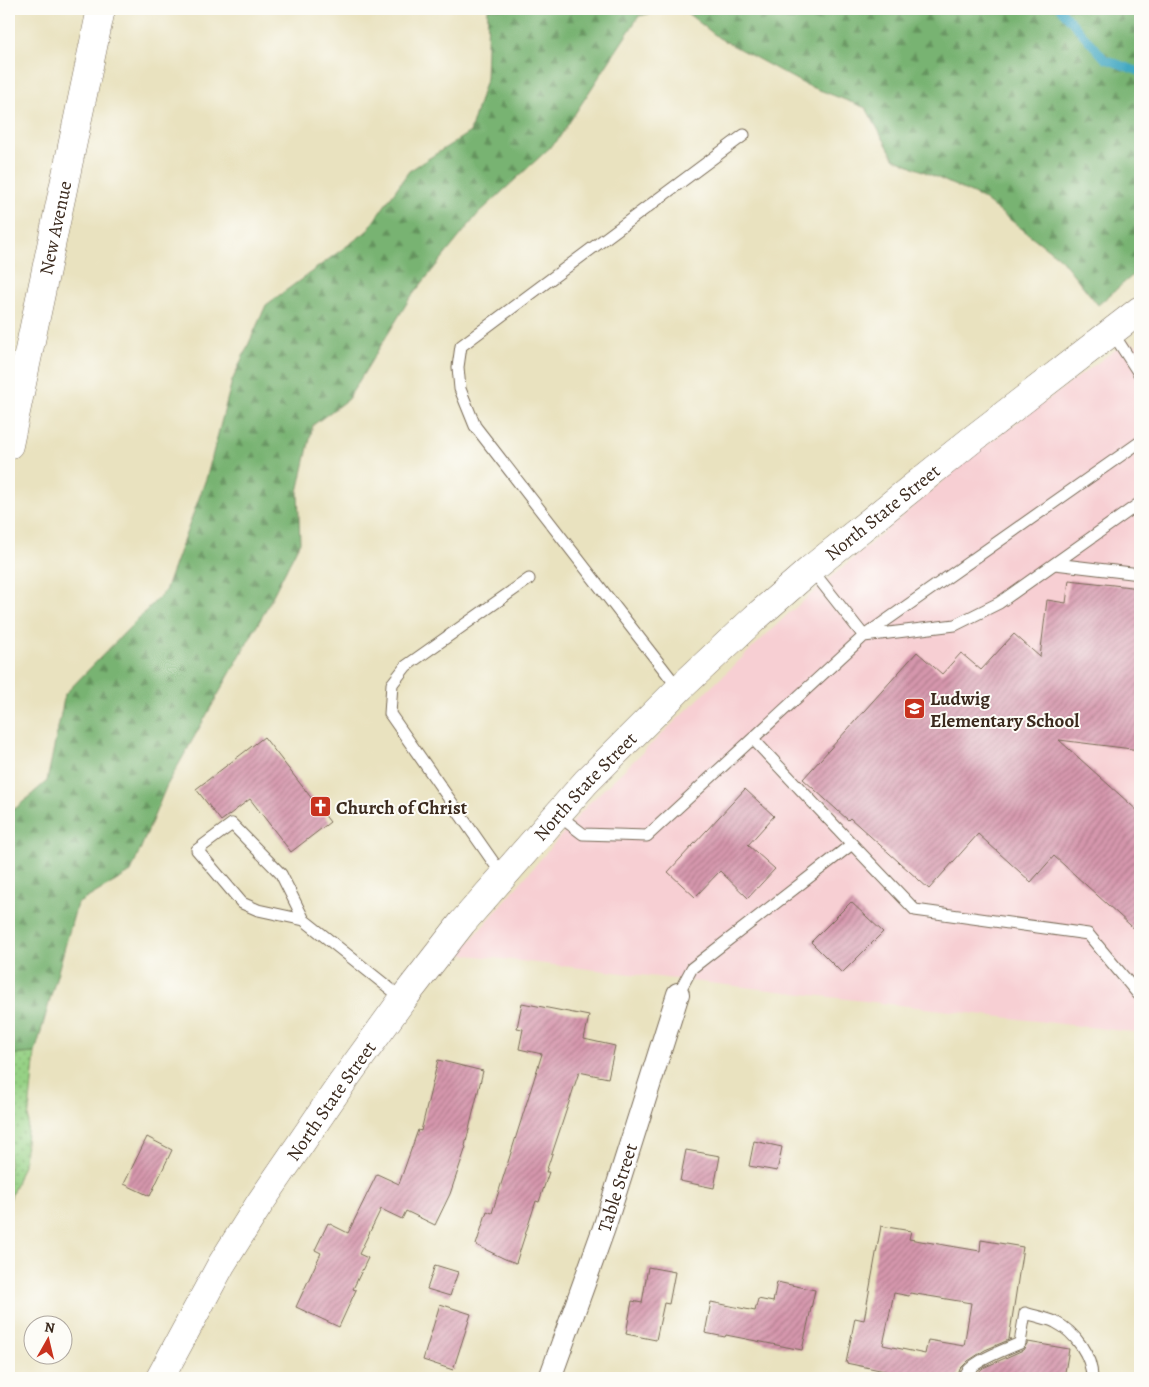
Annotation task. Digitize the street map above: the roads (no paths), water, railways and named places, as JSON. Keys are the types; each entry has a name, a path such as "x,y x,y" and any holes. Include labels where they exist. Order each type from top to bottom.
{"main road":[{"name":"New Avenue","path":"9,445 101,9"},
{"name":"North State Street","path":"160,1378 221,1265 316,1119 403,999 462,923 586,782 679,689 811,569 974,438 1140,310"}],"street":[{"name":"Table Street","path":"554,1377 604,1228 678,994"}],"lane":[{"path":"679,689 475,426 460,389 458,367 461,346 744,135"},
{"path":"1112,332 1140,375"},
{"path":"558,815 583,834 648,836 864,636 1140,442"},
{"path":"864,636 955,625 999,603 1140,503"},
{"path":"1055,564 1140,574"},
{"path":"811,569 864,636"},
{"path":"503,876 390,714 392,684 406,666 529,579"},
{"path":"753,739 915,910 1088,934 1138,994 1140,992"},
{"path":"304,920 258,910 242,902 198,850 232,824 281,874 304,920 403,999"},
{"path":"678,994 692,968 852,844"},
{"path":"964,1378 966,1372 980,1361 1020,1343 1025,1313 1055,1322 1079,1340 1092,1369 1092,1378"}],"waterway":[{"path":"1060,9 1105,59 1140,72"}],"place":[{"name":"Ludwig Elementary School","path":"914,709"},
{"name":"Church of Christ","path":"320,807"}]}
